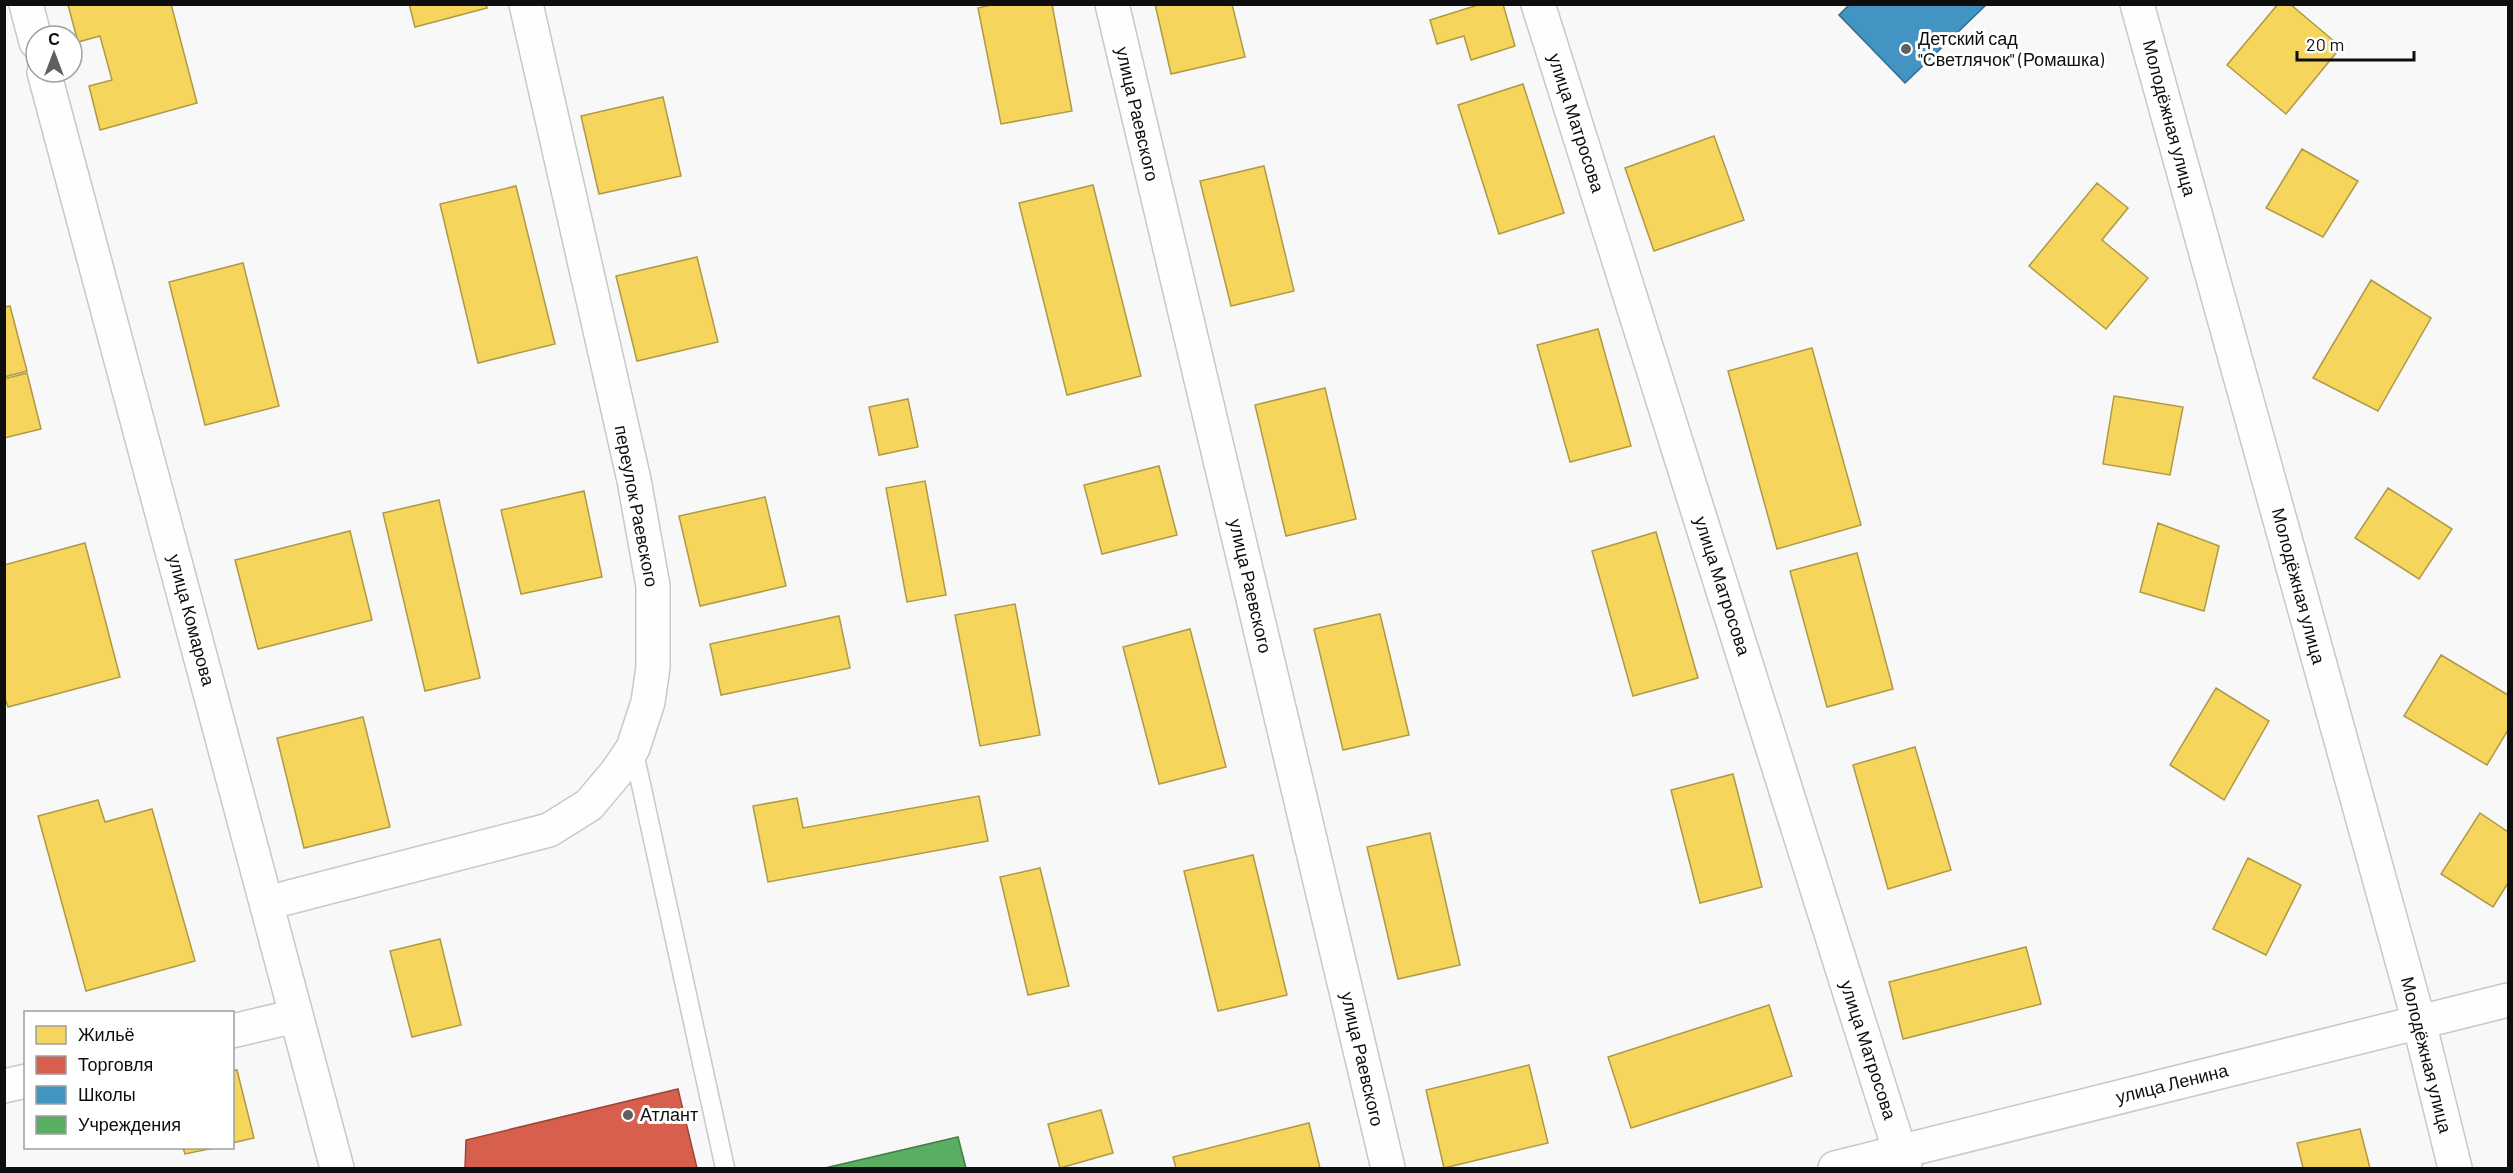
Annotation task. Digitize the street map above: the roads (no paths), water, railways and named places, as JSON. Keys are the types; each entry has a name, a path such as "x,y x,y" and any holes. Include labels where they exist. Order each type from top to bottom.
{"street":[{"path":"26,4 31,24"},
{"name":"переулок Раевского","path":"267,903 549,830 589,805 616,773 633,748 648,702 653,667 653,586 634,480 526,4"},
{"name":"улица Раевского","path":"1112,4 1388,1168"},
{"name":"улица Матросова","path":"1538,4 1903,1160"},
{"name":"Молодёжная улица","path":"2137,4 2419,1022 2455,1168"},
{"name":"улица Комарова","path":"47,84 337,1168"},
{"name":"улица Ленина","path":"1835,1168 1903,1160 2508,1000"},
{"path":"234,1031 296,1016"},
{"path":"4,1086 24,1081"}],"lane":[{"path":"633,748 725,1168"}],"place":[{"name":"Детский сад \"Светлячок\" (Ромашка)","path":"1906,49"},
{"name":"Атлант","path":"628,1115"}]}
